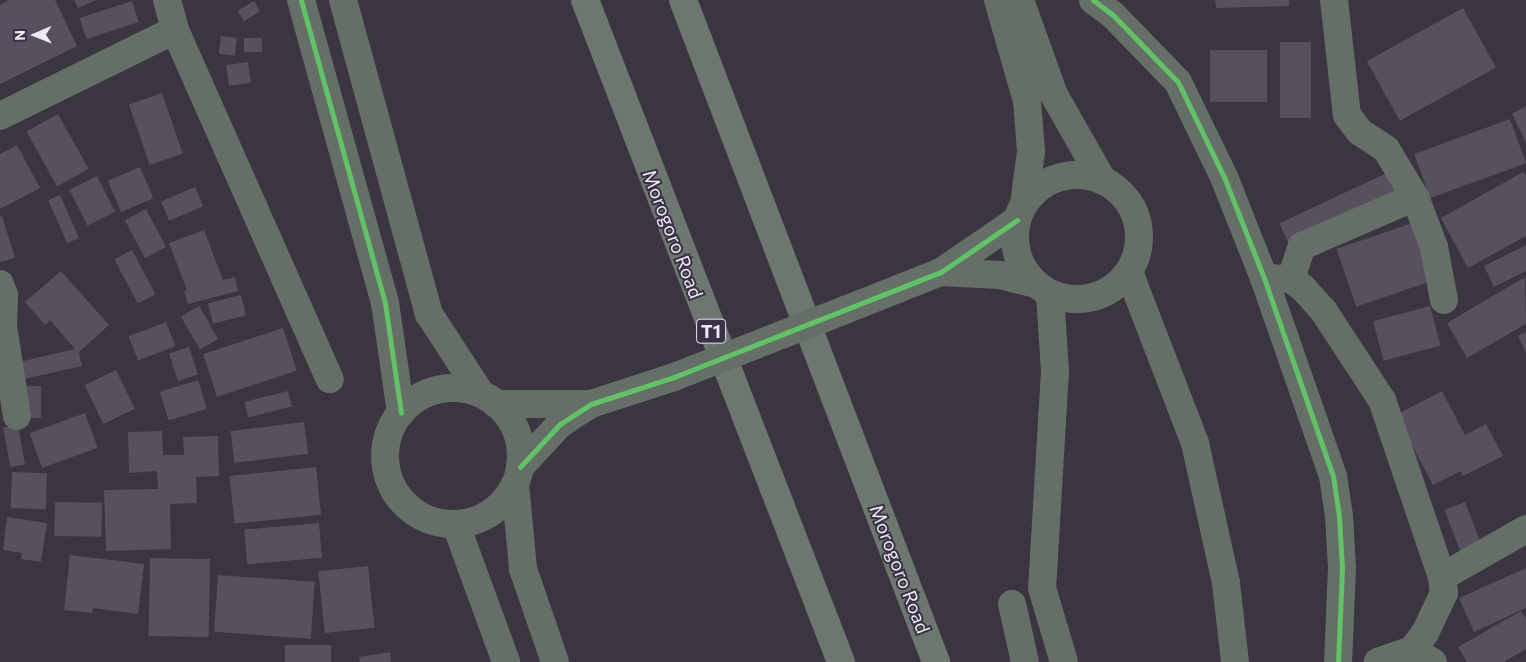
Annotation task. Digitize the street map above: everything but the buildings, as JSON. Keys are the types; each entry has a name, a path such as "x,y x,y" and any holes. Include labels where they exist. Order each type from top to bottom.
{"highway":[{"name":"Morogoro Road","path":"585,0 614,81 841,662"},
{"name":"Morogoro Road","path":"683,0 936,662"}],"street":[{"path":"168,0 175,30 330,379"},
{"path":"301,0 385,303 401,413"},
{"path":"343,0 429,314 489,399 517,432 523,569 555,662"},
{"path":"998,0 1027,101 1031,151 1021,212 1014,237 1017,255 1024,271 1043,289 1055,371 1042,588 1064,662"},
{"path":"941,272 1000,275 1068,299 1093,297 1117,285 1129,272 1136,255 1136,220 1129,204 1103,181 1054,95 1020,0"},
{"path":"1334,0 1347,115 1360,132 1386,149 1415,197 1434,247 1444,300"},
{"path":"1111,5 1178,82 1224,177 1264,278 1333,476 1339,516 1342,568 1338,662"},
{"path":"0,116 175,30"},
{"path":"591,404 489,399 446,388 414,401 401,413 386,445 386,463 390,480 398,496 411,509 425,518 456,525 477,520 493,512 518,476 560,424 591,404 674,377 941,272 1021,212 1036,190 1068,176 1086,176 1103,181"},
{"path":"1291,279 1302,246 1415,197"},
{"path":"1129,272 1195,442 1226,583 1235,662"},
{"path":"1264,278 1291,279 1323,310 1382,400 1442,577 1444,593 1423,656 1378,662"},
{"path":"0,284 4,295 3,326 18,416"},
{"path":"456,525 506,662"},
{"path":"1442,577 1526,529"},
{"path":"1012,604 1024,662"}],"cycle path":[{"path":"301,0 385,303 401,413"},
{"path":"1093,0 1113,15 1178,82 1224,177 1264,278 1333,476 1339,516 1342,568 1338,662"},
{"path":"520,467 560,424 591,404 674,377 941,272 1017,220"}]}
